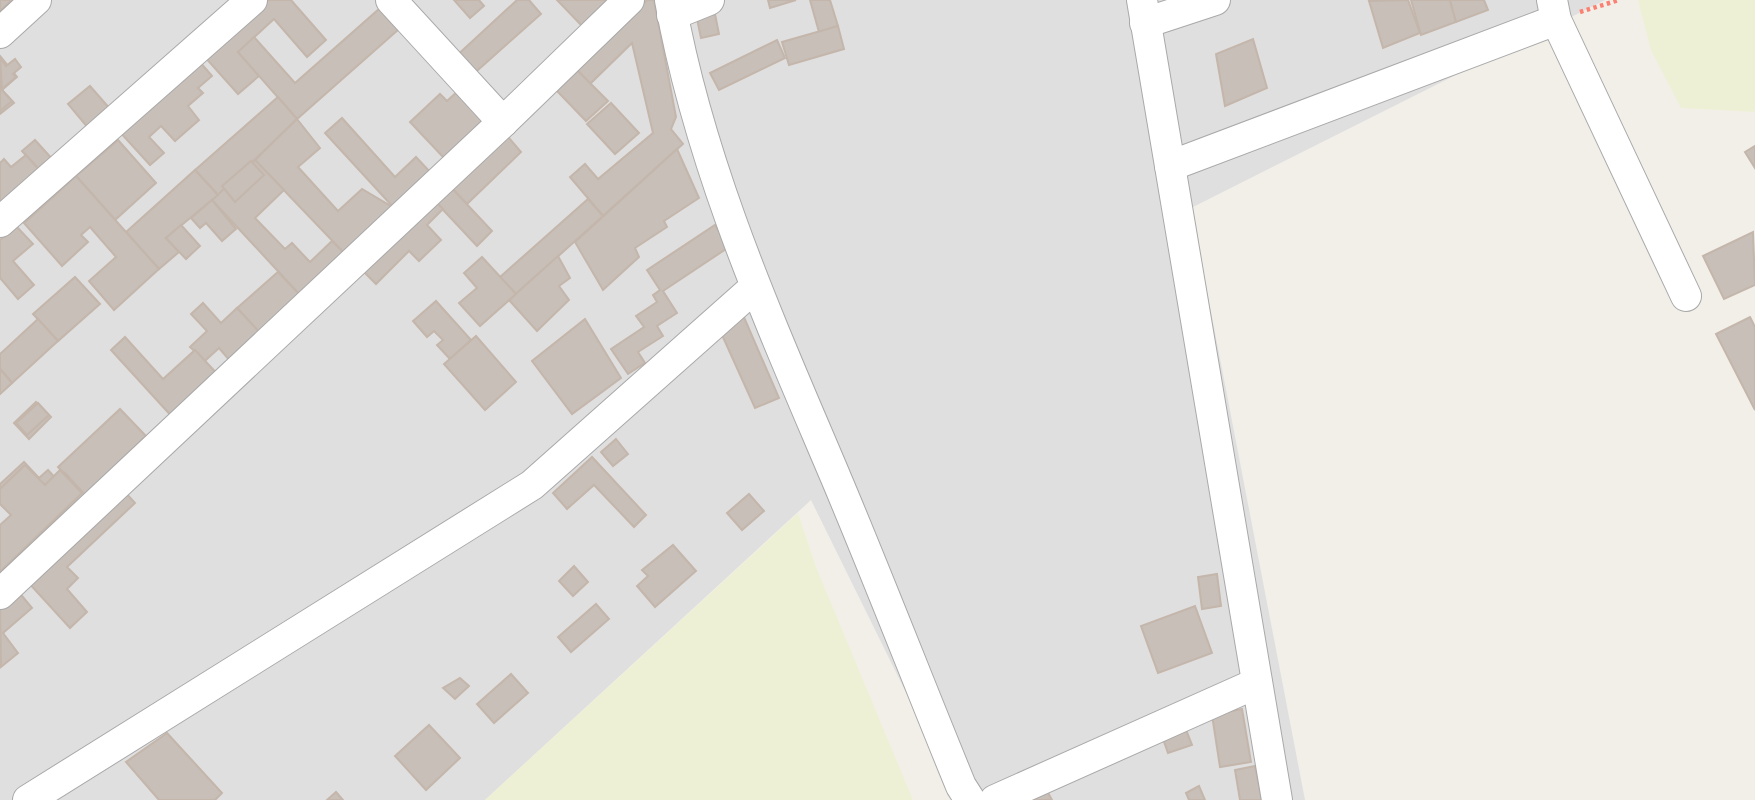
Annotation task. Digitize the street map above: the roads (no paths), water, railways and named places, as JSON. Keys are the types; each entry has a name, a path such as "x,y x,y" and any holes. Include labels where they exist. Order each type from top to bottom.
{"street":[{"path":"0,33 36,0"},
{"path":"0,222 252,0"},
{"path":"391,0 503,122"},
{"path":"0,594 503,122 629,0"},
{"path":"709,0 671,7 699,131 754,288 837,480 961,786 970,800"},
{"path":"1215,0 1144,11 1277,800"},
{"path":"1170,166 1554,10 1686,296"},
{"path":"28,800 532,485 754,288"},
{"path":"995,800 1257,683"}]}
